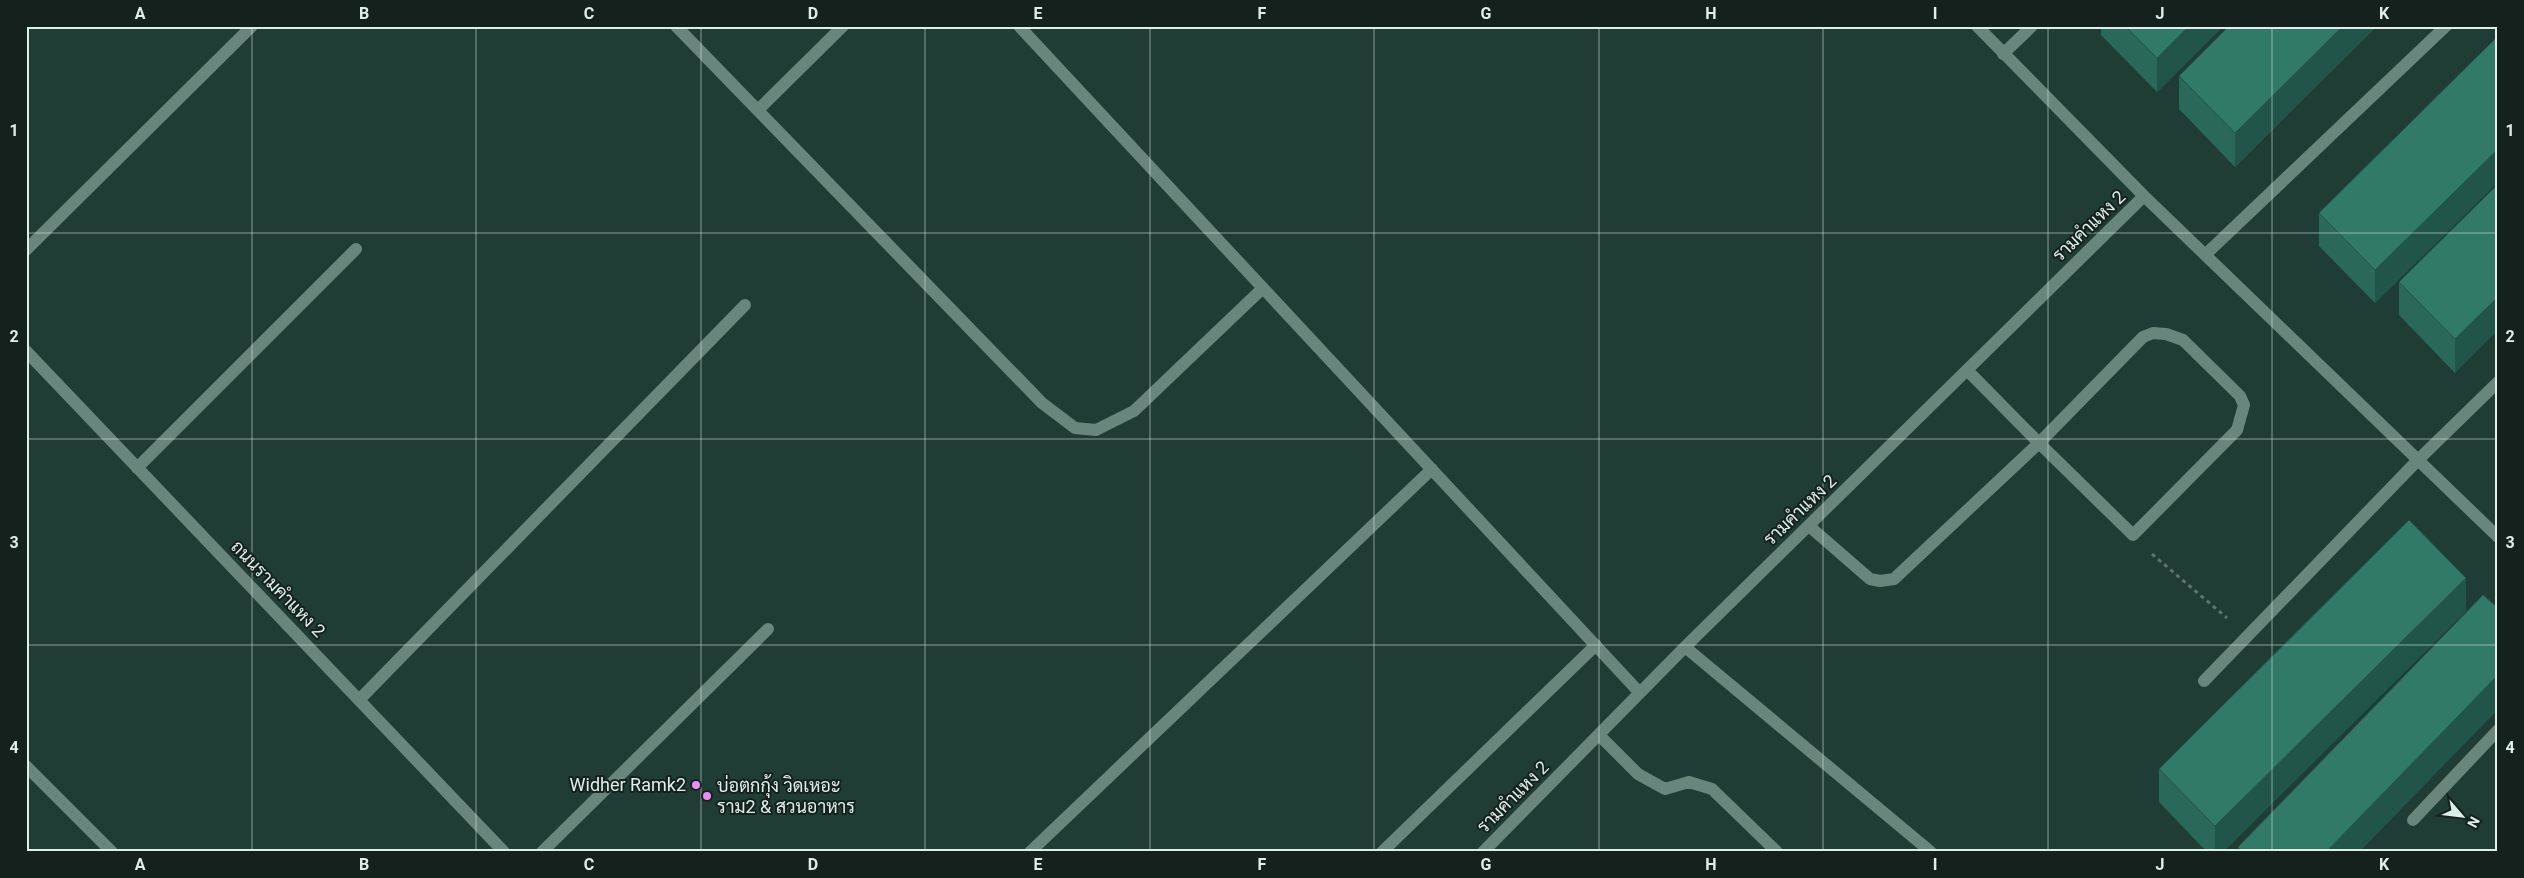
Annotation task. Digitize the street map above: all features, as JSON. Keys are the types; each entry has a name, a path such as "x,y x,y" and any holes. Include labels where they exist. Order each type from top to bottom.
{"street":[{"path":"26,250 252,26"},
{"path":"676,26 1042,403 1075,428 1096,430 1134,411 1264,288"},
{"path":"758,110 843,26"},
{"path":"1019,26 1640,692"},
{"path":"1977,26 2144,196 2498,537"},
{"path":"2004,54 2032,26"},
{"path":"2206,254 2446,26"},
{"name":"รามคำแหง 2","path":"1483,852 1600,736 1685,647 2144,196"},
{"path":"137,468 356,249"},
{"path":"360,699 745,305"},
{"path":"1809,526 1870,579 1880,581 1894,579 2039,443 2143,337 2154,333 2166,334 2183,340 2240,396 2244,405 2237,430 2132,535 2039,443 1967,370"},
{"name":"ถนนรามคำแหง 2","path":"26,351 504,852"},
{"path":"2204,681 2417,461 2498,382"},
{"path":"1030,852 1432,469"},
{"path":"542,852 768,629"},
{"path":"1382,852 1596,645"},
{"path":"1685,647 1931,852"},
{"path":"2413,820 2498,730"},
{"path":"1600,736 1638,774 1665,789 1689,782 1712,789 1777,852"},
{"path":"26,766 112,852"}],"path":[{"path":"2175,576 2248,636"}],"building":[{"path":"2125,26 2189,26 2157,58"},
{"path":"2229,26 2343,26 2235,133 2179,76"},
{"path":"2498,36 2498,149 2375,270 2319,213"},
{"path":"2498,184 2498,297 2455,339 2399,282"},
{"path":"2409,520 2466,578 2215,826 2159,769"},
{"path":"2483,595 2498,608 2498,675 2326,852 2242,852 2238,847"}],"place":[{"name":"Widher Ramk2","path":"696,785"},
{"name":"บ่อตกกุ้ง วิดเหอะ ราม2 & สวนอาหาร","path":"707,796"}]}
